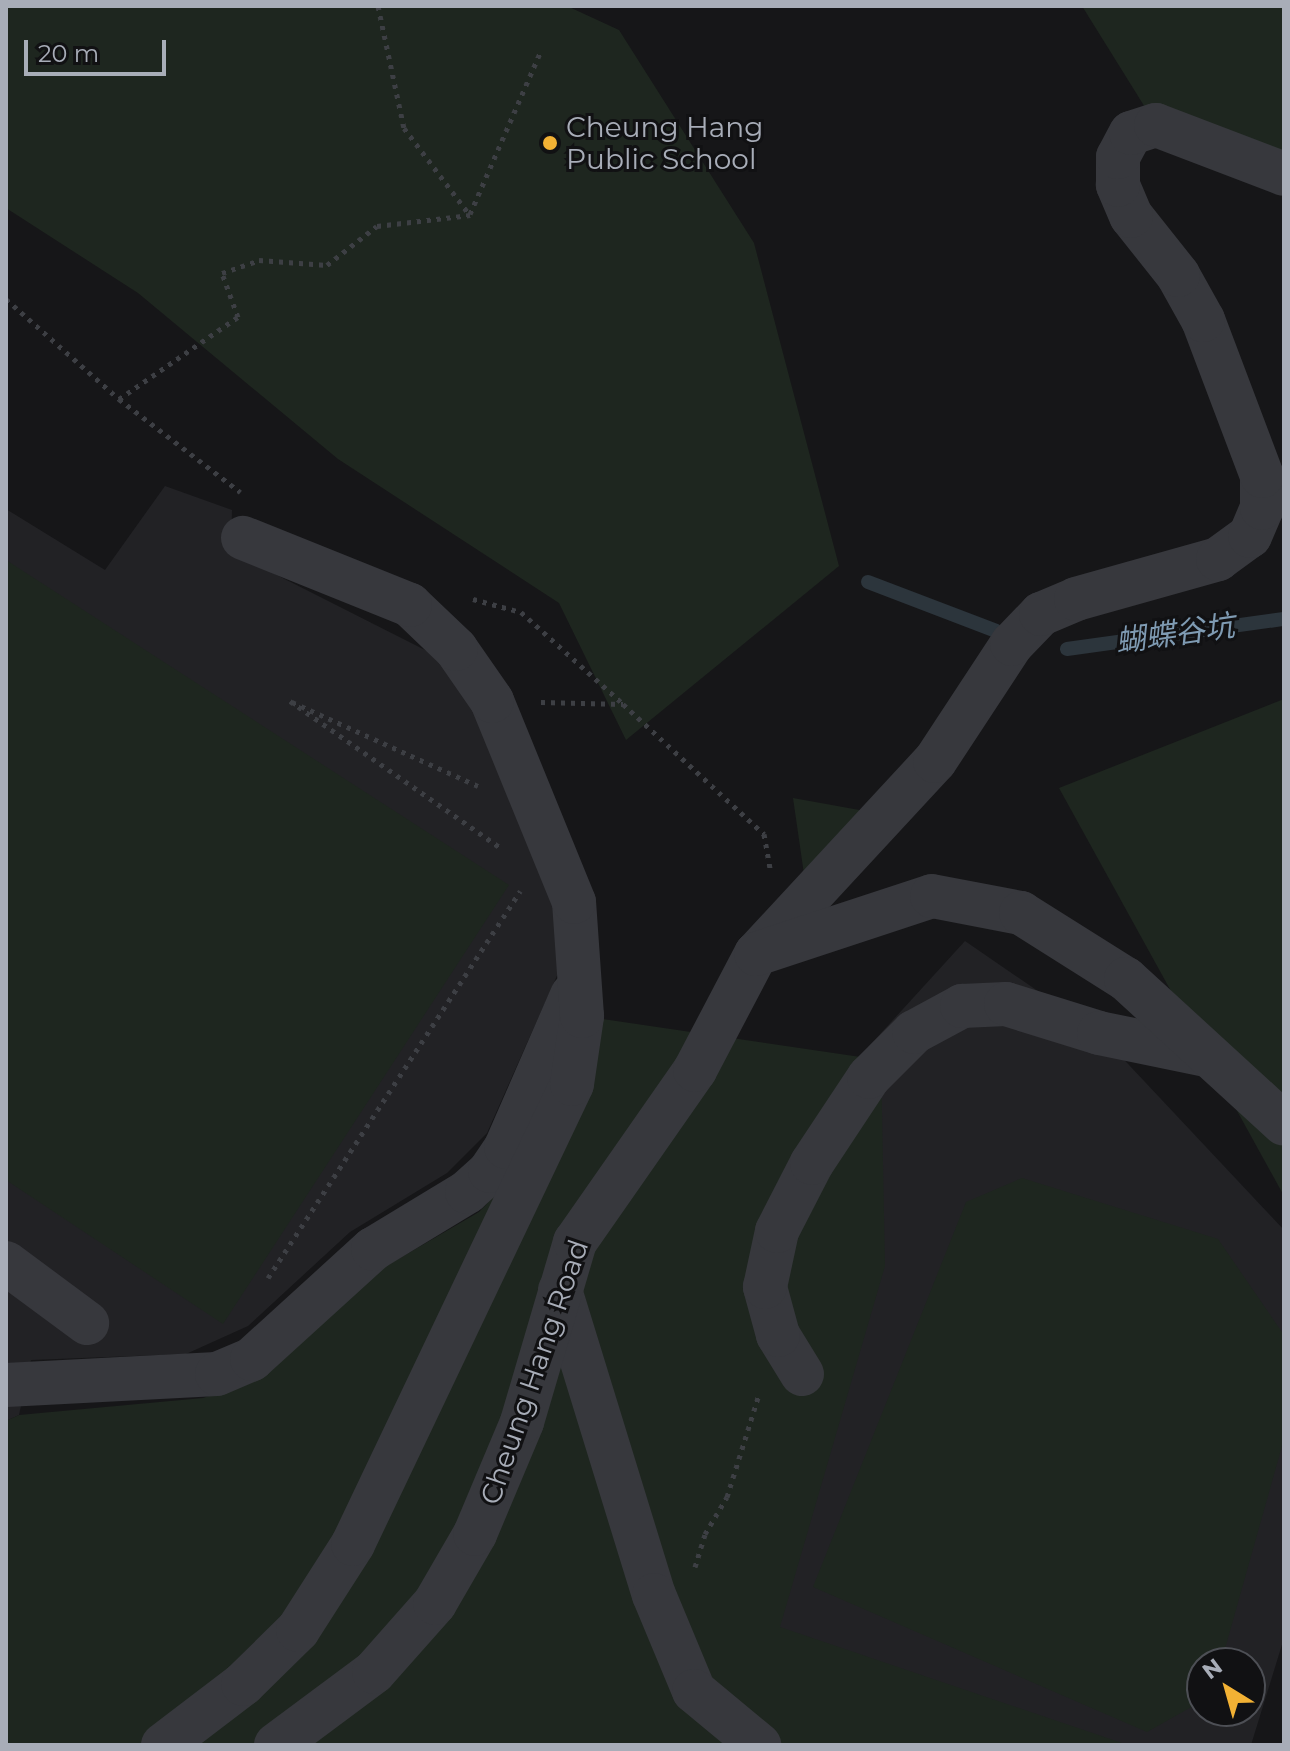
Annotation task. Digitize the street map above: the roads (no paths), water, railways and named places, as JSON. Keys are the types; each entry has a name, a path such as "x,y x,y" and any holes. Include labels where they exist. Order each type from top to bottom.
{"street":[{"name":"Cheung Hang Road","path":"276,1745 374,1672 435,1603 475,1534 522,1422 575,1242 695,1070 756,954 935,761 1012,644 1041,614 1076,599 1218,559 1250,536 1262,508 1262,476 1203,320 1178,275 1131,216 1118,185 1118,157 1131,133 1156,125 1284,174"},
{"path":"163,1745 243,1684 298,1630 353,1544 572,1084 582,1016 574,902 492,701 456,649 410,605 243,538"},
{"path":"756,954 932,896 1021,913 1126,979 1284,1124"},
{"path":"6,1385 217,1374 252,1359 373,1249 467,1192 490,1171 506,1147 581,975"},
{"path":"802,1374 778,1335 765,1287 777,1231 812,1163 869,1077 914,1032 962,1006 1006,1004 1099,1033 1206,1055"},
{"path":"6,1263 87,1323"},
{"path":"560,1290 654,1595 694,1691 759,1745"}],"waterway":[{"name":"蝴蝶谷坑","path":"868,582 996,631"},
{"name":"蝴蝶谷坑","path":"1067,649 1284,619"}],"place":[{"name":"Cheung Hang Public School","path":"550,143"}]}
